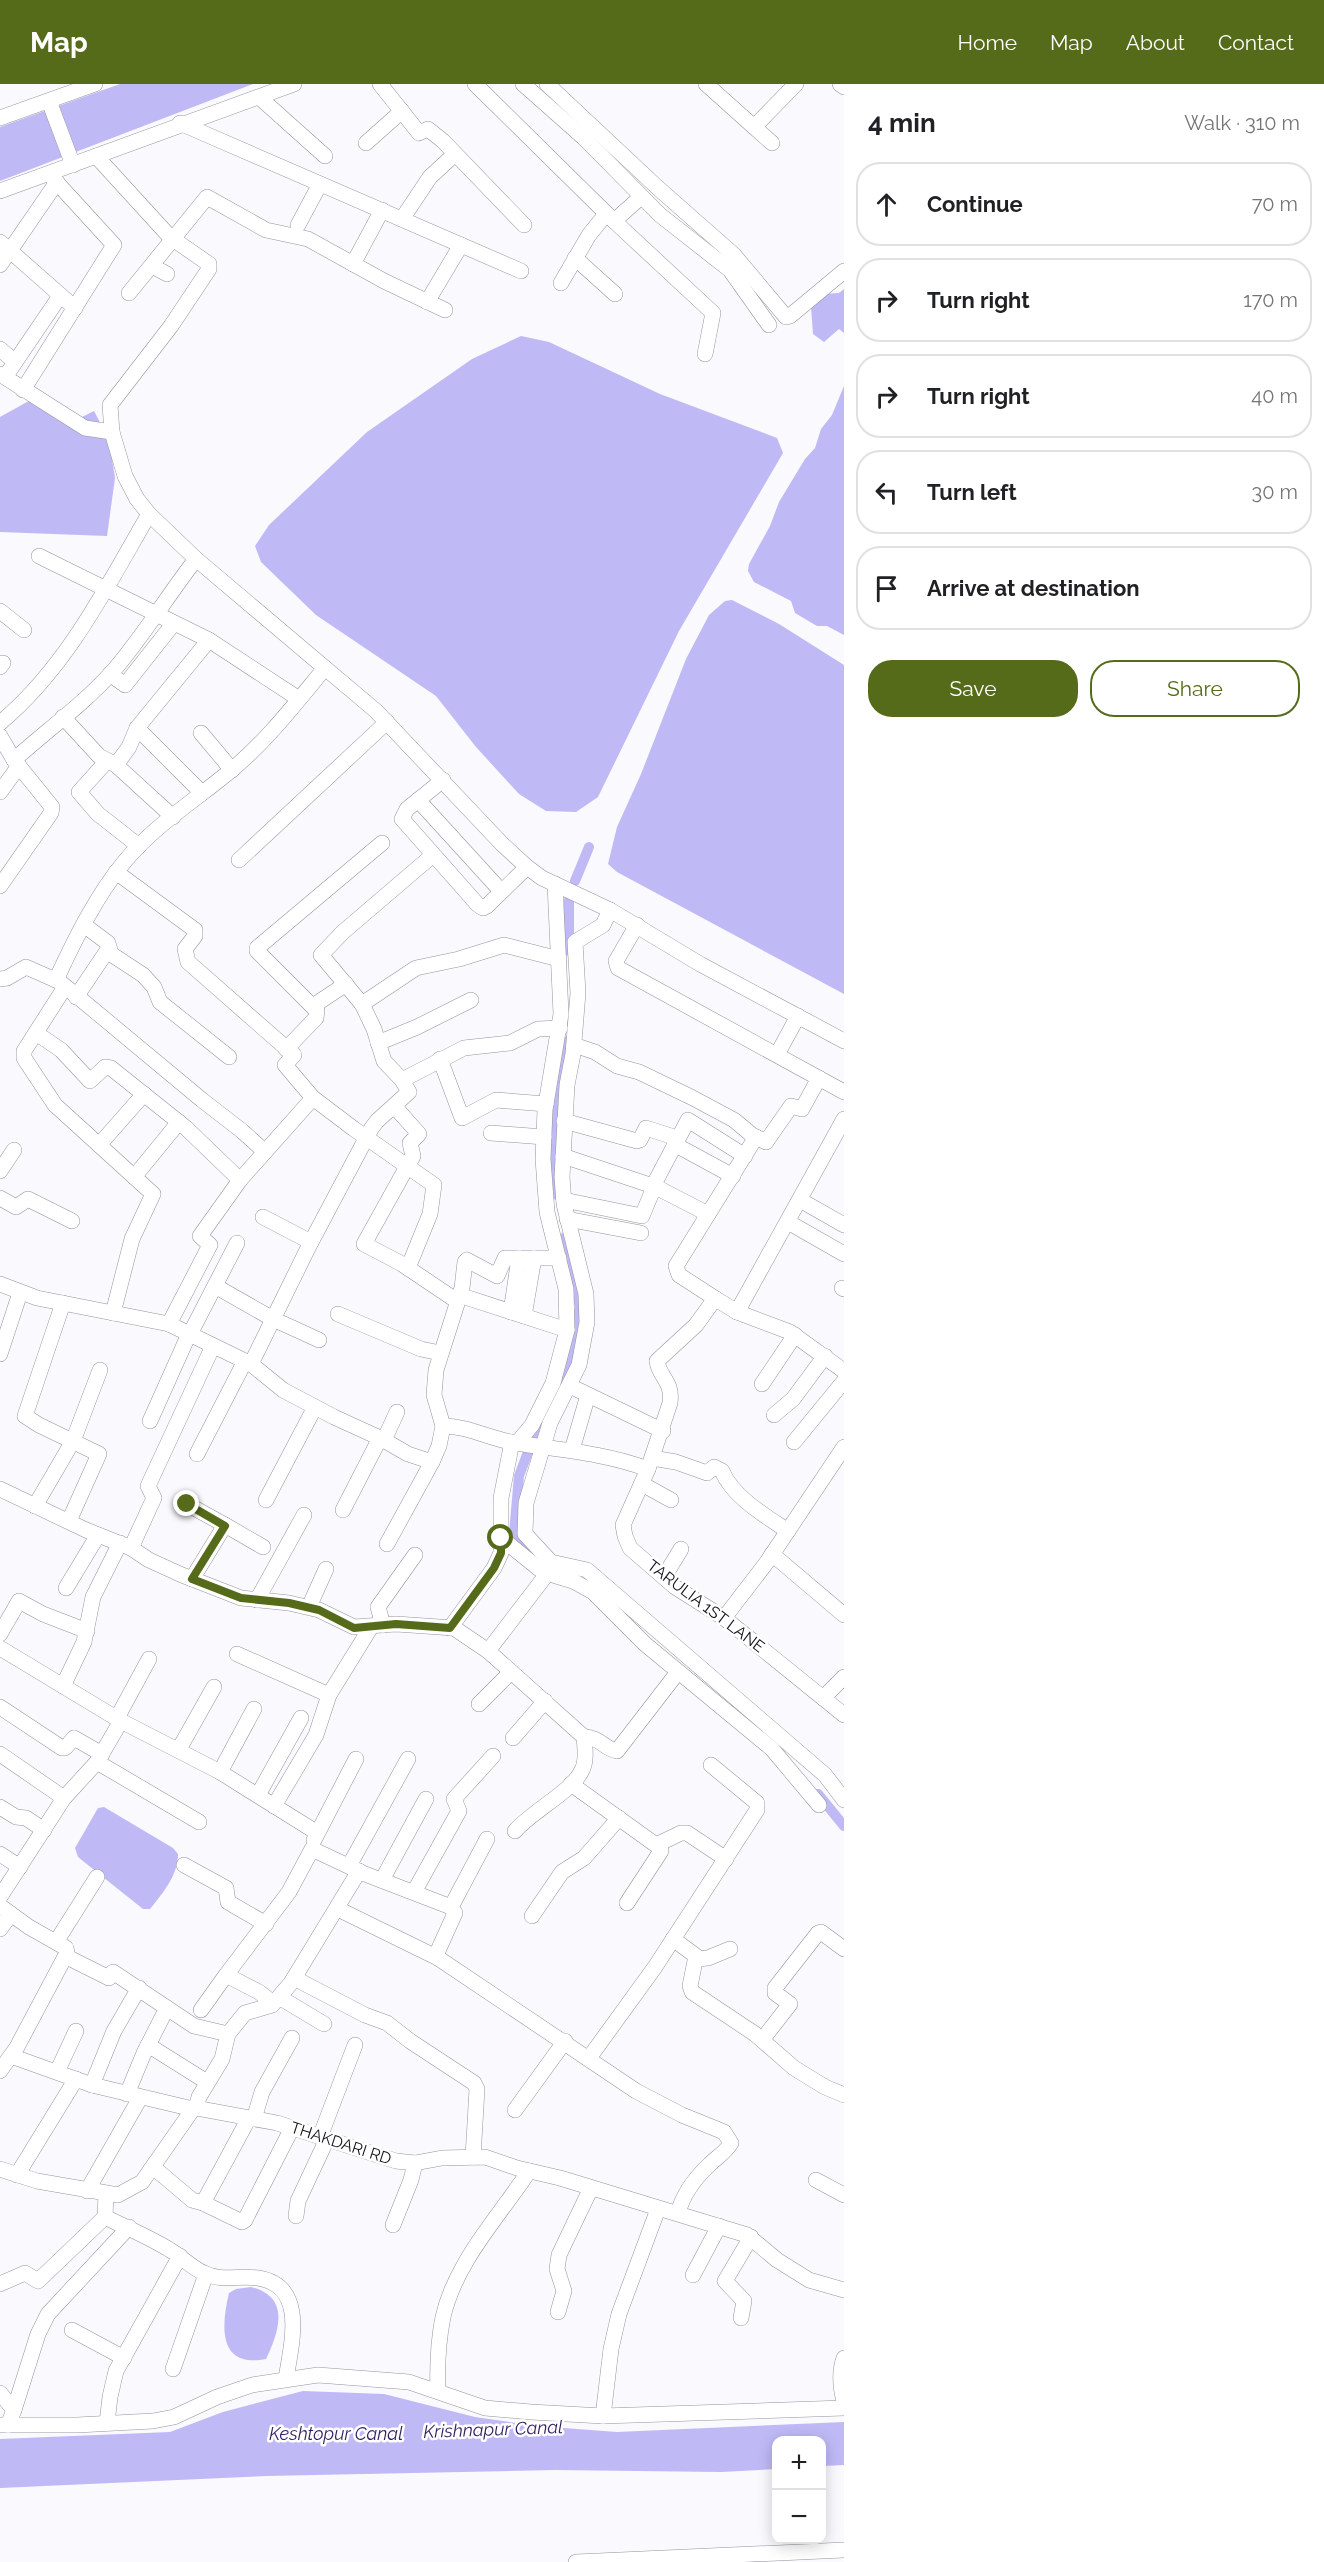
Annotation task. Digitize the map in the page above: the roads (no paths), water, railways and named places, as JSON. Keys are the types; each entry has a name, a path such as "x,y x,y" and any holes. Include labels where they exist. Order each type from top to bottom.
{"street":[{"path":"1,117 52,108 95,84"},
{"path":"0,265 5,247 53,178 71,158 96,156 180,123 294,84"},
{"path":"380,84 421,134 430,130 524,225"},
{"path":"476,84 610,217 713,313 705,354"},
{"path":"524,84 584,138 641,197 675,228 730,270 769,325"},
{"path":"547,84 734,255 786,317 844,272"},
{"path":"706,84 772,143"},
{"path":"754,127 795,84"},
{"path":"840,84 844,87"},
{"path":"259,97 325,156"},
{"path":"52,108 71,158"},
{"path":"366,142 402,111"},
{"path":"180,123 521,271"},
{"path":"402,219 430,177 455,154"},
{"path":"96,156 173,240 205,260 209,269 171,326 112,400 109,413 112,432 131,490 150,514 196,559 387,722 502,844 527,867 555,884 610,910 700,964 844,1041"},
{"path":"0,191 53,178"},
{"path":"23,390 114,243 53,178"},
{"path":"298,225 320,184"},
{"path":"129,293 207,197 266,230 308,239 446,310"},
{"path":"561,283 589,236 610,217 641,197"},
{"path":"353,264 382,210"},
{"path":"428,302 461,245"},
{"path":"5,247 75,309"},
{"path":"575,258 615,294"},
{"path":"152,266 167,274"},
{"path":"60,296 15,362 2,375 85,428 112,432"},
{"path":"0,349 15,362"},
{"path":"0,723 19,706 60,661 150,514"},
{"path":"39,556 208,639 299,699"},
{"path":"0,792 17,763 110,674 196,559"},
{"path":"0,611 24,630"},
{"path":"110,674 124,686 174,623"},
{"path":"140,846 98,814 79,794 80,790 129,747 137,728 208,639"},
{"path":"66,988 84,925 116,872 140,846 232,770 325,668"},
{"path":"63,717 99,756 112,763 173,817"},
{"path":"239,860 387,722"},
{"path":"137,728 202,793"},
{"path":"201,733 232,770"},
{"path":"0,736 17,763 51,804 52,810 0,886"},
{"path":"443,780 407,809 402,819 480,907 487,906 527,867"},
{"path":"418,800 501,891"},
{"path":"286,1049 316,1018 317,1011 257,951 257,948 382,843"},
{"path":"197,1454 275,1314 367,1138 377,1121 409,1092 402,1080 384,1061 362,1004 322,957 323,952 433,855"},
{"path":"116,872 195,930 195,936 185,949 188,962 294,1056 285,1064 286,1067 313,1098 434,1185 430,1214 408,1268"},
{"path":"450,1628 494,1568 501,1553 501,1498 516,1443 532,1425 553,1383 567,1330 566,1289 547,1212 543,1159 546,1104 560,1029 555,884"},
{"path":"610,910 603,925 575,942 578,993 564,1120 564,1200 586,1294 587,1322 579,1365 540,1445 526,1503 525,1534 551,1562 587,1570 825,1775 844,1800"},
{"path":"84,925 101,937 111,954 140,972 154,987 160,1002 229,1057"},
{"path":"637,925 616,960 618,968 844,1092"},
{"path":"362,1004 416,968 459,959 504,945 559,959"},
{"path":"109,948 66,988 24,1051 24,1058 55,1105 153,1194 132,1239 113,1313"},
{"path":"0,979 7,978 26,966 66,988 264,1151"},
{"path":"313,1006 346,984"},
{"path":"378,1043 417,1027 471,1000"},
{"path":"779,1051 798,1016"},
{"path":"402,1080 464,1048 510,1043 538,1029 560,1029"},
{"path":"36,1033 61,1050 90,1081 107,1067 179,1122 240,1180"},
{"path":"574,1045 598,1053 617,1065 639,1072 712,1107 756,1137 768,1142 790,1106 802,1109 819,1078"},
{"path":"440,1059 462,1118 496,1100 546,1104"},
{"path":"99,1145 144,1094"},
{"path":"169,1324 210,1245 200,1236 240,1180 313,1098"},
{"path":"394,1106 419,1134 410,1143 413,1156 364,1244 458,1298 567,1330"},
{"path":"737,1312 844,1119"},
{"path":"564,1120 637,1141 640,1140 646,1128 675,1141 733,1176"},
{"path":"564,1200 642,1216 675,1141 685,1121 689,1120 745,1156"},
{"path":"134,1177 179,1122"},
{"path":"491,1133 544,1137"},
{"path":"756,1137 678,1262 676,1272 737,1312 772,1323 795,1335 844,1371"},
{"path":"0,1171 14,1150"},
{"path":"563,1156 655,1186 708,1214"},
{"path":"0,1198 16,1207 28,1199 72,1221"},
{"path":"800,1200 844,1225"},
{"path":"263,1217 311,1242"},
{"path":"567,1219 640,1233"},
{"path":"788,1222 844,1254"},
{"path":"150,1421 190,1334 237,1243"},
{"path":"518,1314 526,1258"},
{"path":"387,1544 439,1446 443,1426 433,1388 440,1353 458,1298 465,1261 496,1276 499,1274 503,1259 559,1258"},
{"path":"0,1284 20,1293 169,1324 248,1363 283,1390 315,1407 408,1454 432,1462"},
{"path":"215,1286 321,1336"},
{"path":"0,1354 20,1293"},
{"name":"TARULIA 1ST LANE","path":"716,1299 689,1332 657,1361 671,1392 663,1431 623,1525 625,1536 630,1548 664,1577 724,1618 844,1715"},
{"path":"63,1303 25,1416 39,1425 98,1452 99,1456 69,1521"},
{"path":"338,1314 416,1347 440,1353"},
{"path":"762,1384 795,1335"},
{"path":"63,1686 79,1656 87,1631 93,1597 154,1498 148,1486 213,1346"},
{"path":"774,1415 793,1399 825,1356"},
{"path":"35,1506 73,1441 100,1370"},
{"path":"794,1442 844,1381"},
{"path":"570,1386 663,1431"},
{"path":"572,1450 588,1395"},
{"path":"266,1500 315,1407"},
{"path":"343,1510 397,1412"},
{"path":"443,1426 462,1427 516,1443 650,1463 676,1462 707,1473 714,1467 722,1471 726,1481 754,1507 788,1531"},
{"path":"724,1618 772,1554 844,1447"},
{"path":"642,1484 671,1500"},
{"path":"0,1489 126,1546 149,1560 241,1598 309,1607 354,1628 396,1624 454,1628 488,1652 584,1737 594,1738 612,1750 617,1751 678,1672"},
{"path":"187,1504 263,1547"},
{"path":"257,1600 304,1515"},
{"path":"192,1579 225,1526"},
{"path":"66,1588 98,1535"},
{"path":"501,1538 547,1574 573,1581 593,1592 628,1629 771,1749 819,1805"},
{"path":"664,1577 681,1549"},
{"path":"772,1554 844,1615"},
{"path":"274,1806 316,1736 329,1695 377,1626 378,1607 415,1555"},
{"path":"309,1607 326,1569"},
{"path":"488,1652 547,1574"},
{"path":"0,1634 19,1601 44,1614 87,1631"},
{"path":"0,1648 119,1720 220,1772 316,1832"},
{"path":"237,1654 329,1695"},
{"path":"0,1897 64,1798 99,1758 149,1659"},
{"path":"478,1704 511,1672"},
{"path":"823,1698 844,1677"},
{"path":"179,1749 214,1687"},
{"path":"513,1738 545,1701"},
{"path":"0,1707 62,1748 65,1748 74,1738 99,1758 199,1822"},
{"path":"220,1772 254,1709"},
{"path":"258,1795 301,1718"},
{"path":"515,1832 526,1819 567,1789 582,1770 584,1737"},
{"path":"0,1754 64,1798"},
{"path":"414,1892 459,1811 454,1799 493,1756"},
{"path":"201,2010 289,1892 312,1849 316,1832 356,1759"},
{"path":"0,2169 37,2181 106,2194 118,2195 142,2182 195,2109 207,2082 222,2059 228,2034 245,2013 276,2000 294,1978 338,1909 354,1869 408,1759"},
{"path":"589,2058 673,1939 758,1809 758,1806 711,1765"},
{"path":"571,1784 656,1845 681,1833 687,1833 726,1859"},
{"path":"382,1880 426,1799"},
{"path":"0,1807 16,1817 26,1818 44,1830"},
{"path":"532,1916 562,1872 584,1858 619,1818"},
{"path":"451,1906 487,1839"},
{"path":"627,1903 661,1851 659,1844"},
{"path":"312,1849 354,1869 451,1906 455,1913 437,1953 438,1958"},
{"path":"0,1854 20,1867"},
{"path":"184,1865 226,1888 228,1902 266,1924"},
{"path":"56,1942 97,1877"},
{"path":"338,1909 438,1958 565,2041 636,2091 682,2115 724,2132 731,2143 725,2153 711,2163 691,2185 680,2204 678,2213"},
{"path":"0,1929 6,1910 29,1927 66,1948 67,1957 11,2056 0,2071"},
{"path":"762,2040 790,2004 775,1993 775,1988 818,1933 821,1932 844,1949"},
{"path":"673,1939 697,1959 708,1958 730,1949"},
{"path":"67,1957 139,1988 194,2026 228,2034"},
{"path":"697,1959 690,1986 692,1992 762,2040 794,2068 825,2087 844,2095"},
{"path":"226,1975 324,2024"},
{"path":"294,1978 365,2015 387,2023 474,2083 477,2089 473,2157"},
{"path":"92,2085 114,2031 139,1988"},
{"path":"87,2191 134,2096 148,2044 167,2007"},
{"path":"57,2072 76,2031"},
{"path":"203,2203 252,2118 262,2092 292,2038"},
{"path":"515,2110 565,2041"},
{"path":"148,2044 207,2082"},
{"path":"296,2216 298,2201 324,2138 355,2045"},
{"name":"THAKDARI RD","path":"11,2056 92,2085 195,2109 252,2118 292,2128 396,2161 415,2163 442,2158 485,2157 678,2213 751,2237 777,2259 809,2280 844,2290"},
{"path":"17,2175 76,2079"},
{"path":"153,2168 192,2200 243,2222 292,2128"},
{"path":"393,2224 411,2181 415,2163"},
{"path":"438,2391 440,2336 443,2316 453,2286 475,2247 529,2171"},
{"path":"816,2180 844,2195"},
{"path":"558,2312 564,2291 557,2269 559,2255 591,2188"},
{"path":"0,2284 25,2273 38,2281 105,2217 106,2194"},
{"path":"603,2416 611,2349 617,2322 658,2209"},
{"path":"105,2217 129,2227 180,2256 206,2274 233,2278 258,2278 269,2282 289,2298 293,2320 286,2379"},
{"path":"693,2275 719,2226"},
{"path":"4,2425 14,2410 38,2334 48,2314 129,2227"},
{"path":"741,2318 744,2301 725,2282 751,2237"},
{"path":"107,2423 113,2382 180,2256"},
{"path":"173,2369 206,2274"},
{"path":"72,2330 124,2358"},
{"path":"844,2358 840,2368 844,2401"},
{"path":"4,2425 153,2421 174,2417 217,2397 252,2385 318,2375 409,2382 485,2408 603,2416 844,2408"},
{"path":"0,2393 14,2410"},
{"path":"576,2562 844,2550"}],"water":[{"path":"120,84 253,84 0,181 0,127"},
{"path":"844,289 844,333 839,329 824,342 813,334 811,307 822,294 839,293"},
{"path":"521,336 549,342 660,394 777,438 783,453 679,631 598,797 576,812 546,811 519,794 476,747 436,696 316,615 261,562 255,546 269,525 367,432 472,359"},
{"path":"844,386 844,635 827,626 817,626 795,613 791,601 754,582 748,571 749,564 770,526 779,502 805,459 815,448 821,429 832,415"},
{"path":"36,397 82,417 94,411 109,440 115,478 107,536 0,532 0,417"},
{"path":"732,600 779,624 844,665 844,994 617,872 608,864 617,827 641,774 686,659 709,615 725,601"},
{"path":"104,1807 173,1848 178,1854 173,1876 150,1909 143,1909 78,1857 75,1848 98,1808"},
{"path":"251,2287 264,2292 277,2307 278,2327 266,2359 250,2360 239,2357 231,2351 227,2342 225,2319 229,2293 236,2289"},
{"name":"Keshtopur Canal","path":"303,2391 384,2394 475,2417 537,2426 617,2432 844,2422 844,2465 826,2466 826,2436 772,2436 772,2469 721,2472 555,2470 266,2476 0,2488 0,2439 170,2432 223,2412"}],"waterway":[{"path":"575,881 589,847"},
{"path":"569,900 569,951"},
{"path":"557,1195 553,1156 554,1137 568,1041"},
{"path":"565,1237 580,1307 565,1380"},
{"path":"530,1555 514,1534 519,1476 531,1444 549,1409"},
{"path":"818,1794 844,1826"}],"water label":[{"name":"Krishnapur Canal","path":"493,2429"}]}
